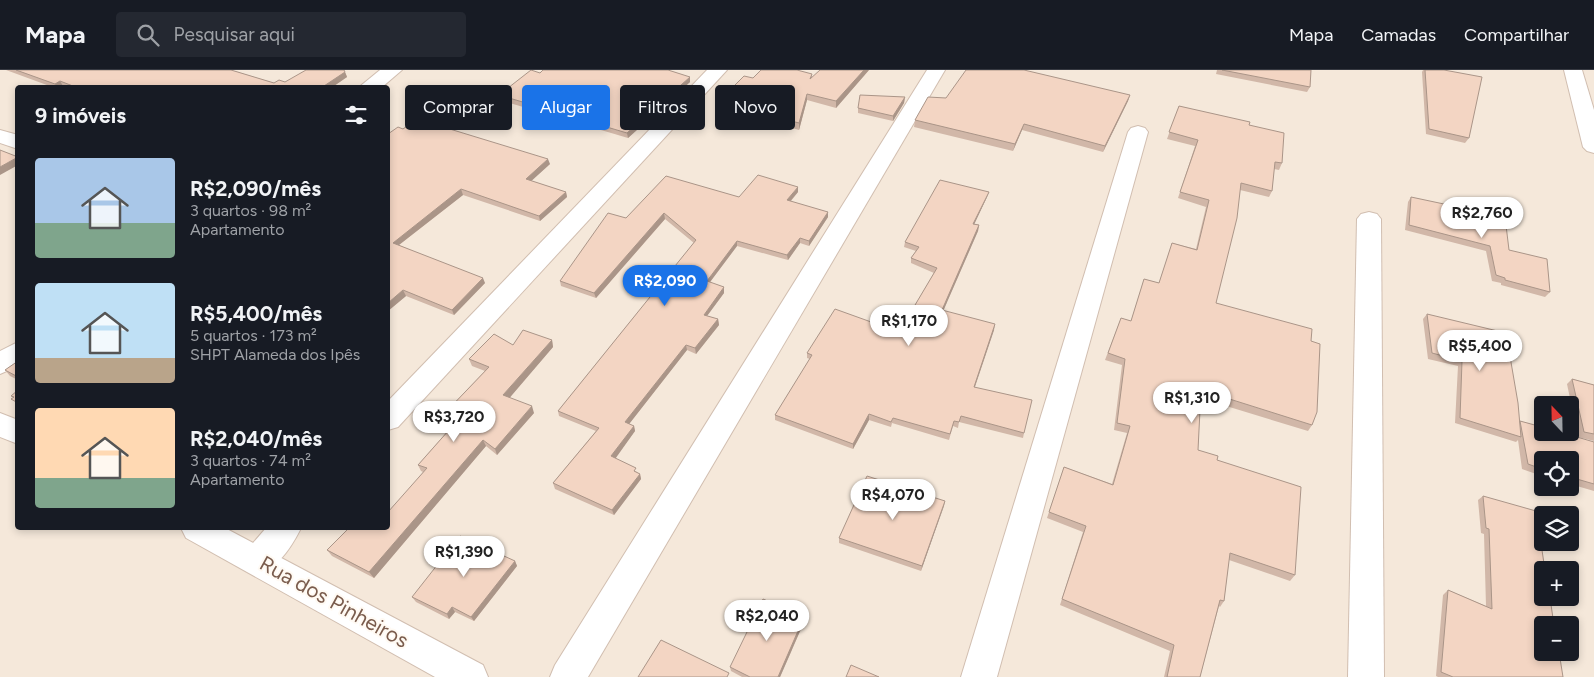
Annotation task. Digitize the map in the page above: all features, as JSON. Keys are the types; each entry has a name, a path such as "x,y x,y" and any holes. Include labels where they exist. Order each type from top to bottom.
{"street":[{"path":"371,85 393,70"},
{"path":"390,417 718,70"},
{"path":"568,677 936,70"},
{"path":"1573,70 1594,147"},
{"path":"979,677 1138,132"},
{"path":"0,136 15,142"},
{"path":"1366,677 1369,219"},
{"path":"0,364 15,354"},
{"path":"0,424 15,432"},
{"name":"Rua dos Pinheiros","path":"201,530 259,560 470,677"},
{"path":"259,560 283,530"}],"shaded area":[{"path":"0,70 1594,70 1594,677 0,677"}],"building":[{"path":"16,70 231,70 274,83 279,80 285,82 306,70 344,70 345,72 326,85 70,85 60,81 55,84"},
{"path":"531,70 540,73 543,70 668,70 690,77 681,85 620,85 620,130 630,130 627,133 610,128 610,85 522,85 522,102 512,99 512,85"},
{"path":"761,70 797,70 812,74 810,79 820,70 864,70 836,101 807,94 799,123 795,122 795,85 735,85 744,76 753,78"},
{"path":"966,70 1024,70 1130,95 1105,146 1024,124 1015,144 915,120 928,97 946,98"},
{"path":"1222,70 1311,70 1310,87"},
{"path":"1425,70 1444,70 1482,77 1469,138 1429,129"},
{"path":"860,95 905,97 893,116 858,108"},
{"path":"1179,106 1250,122 1249,125 1284,133 1282,163 1275,162 1272,191 1241,183 1237,218 1216,303 1312,329 1311,341 1320,344 1317,412 1312,425 1201,390 1198,450 1218,456 1217,460 1301,487 1295,575 1230,553 1224,601 1220,600 1200,677 1167,677 1174,645 1062,599 1086,526 1049,512 1064,467 1113,485 1130,426 1117,423 1125,359 1108,353 1121,318 1131,321 1144,279 1159,283 1172,243 1197,250 1209,200 1180,192 1198,140 1169,132"},
{"path":"398,127 403,129 405,128 405,130 453,130 548,159 526,179 566,192 539,216 461,189 393,243 483,278 452,310 403,290 390,301 390,133"},
{"path":"0,150 15,156 15,159 0,167"},
{"path":"758,175 798,187 787,200 828,212 809,241 800,238 787,255 737,241 707,281 724,287 704,315 718,319 695,348 686,345 625,422 634,426 611,456 636,468 634,471 640,474 612,510 553,483 599,428 558,411 696,240 664,213 594,293 560,281 608,213 626,218 666,176 739,197"},
{"path":"940,180 989,192 973,224 979,225 942,310 995,324 974,387 1032,400 1024,433 961,416 959,422 954,421 950,434 893,418 891,422 869,414 853,444 775,415 812,355 807,353 835,309 899,332 937,268 911,258 919,247 905,242"},
{"path":"1411,197 1505,217 1509,250 1547,259 1550,292 1505,280 1505,278 1496,275 1490,246 1409,225"},
{"path":"1427,314 1506,333 1518,403 1521,437 1460,418 1462,361 1432,353"},
{"path":"523,330 552,340 503,395 532,406 495,449 483,440 369,572 327,550 347,530 390,530 390,510 427,468 418,465 457,421 443,415 489,367 469,359 494,334 513,345"},
{"path":"15,363 15,375 5,370"},
{"path":"1572,379 1594,385 1594,434 1584,432 1579,410 1579,396 1576,396"},
{"path":"15,393 15,401 11,399 14,397 11,396"},
{"path":"1520,421 1534,425 1534,441 1579,441 1579,438 1594,442 1594,484 1579,480 1579,451 1534,451 1534,466 1528,464"},
{"path":"867,476 945,501 922,566 839,538"},
{"path":"1483,496 1534,510 1534,551 1542,551 1544,561 1534,561 1534,606 1551,606 1553,616 1534,616 1534,661 1560,661 1563,677 1453,677 1441,672 1448,590 1492,609 1489,529 1486,528"},
{"path":"460,536 515,561 471,617 452,607 447,614 412,597"},
{"path":"763,599 804,617 778,677 750,677 730,667"},
{"path":"661,640 729,673 727,677 638,677"},
{"path":"851,665 879,677 846,677"}]}
